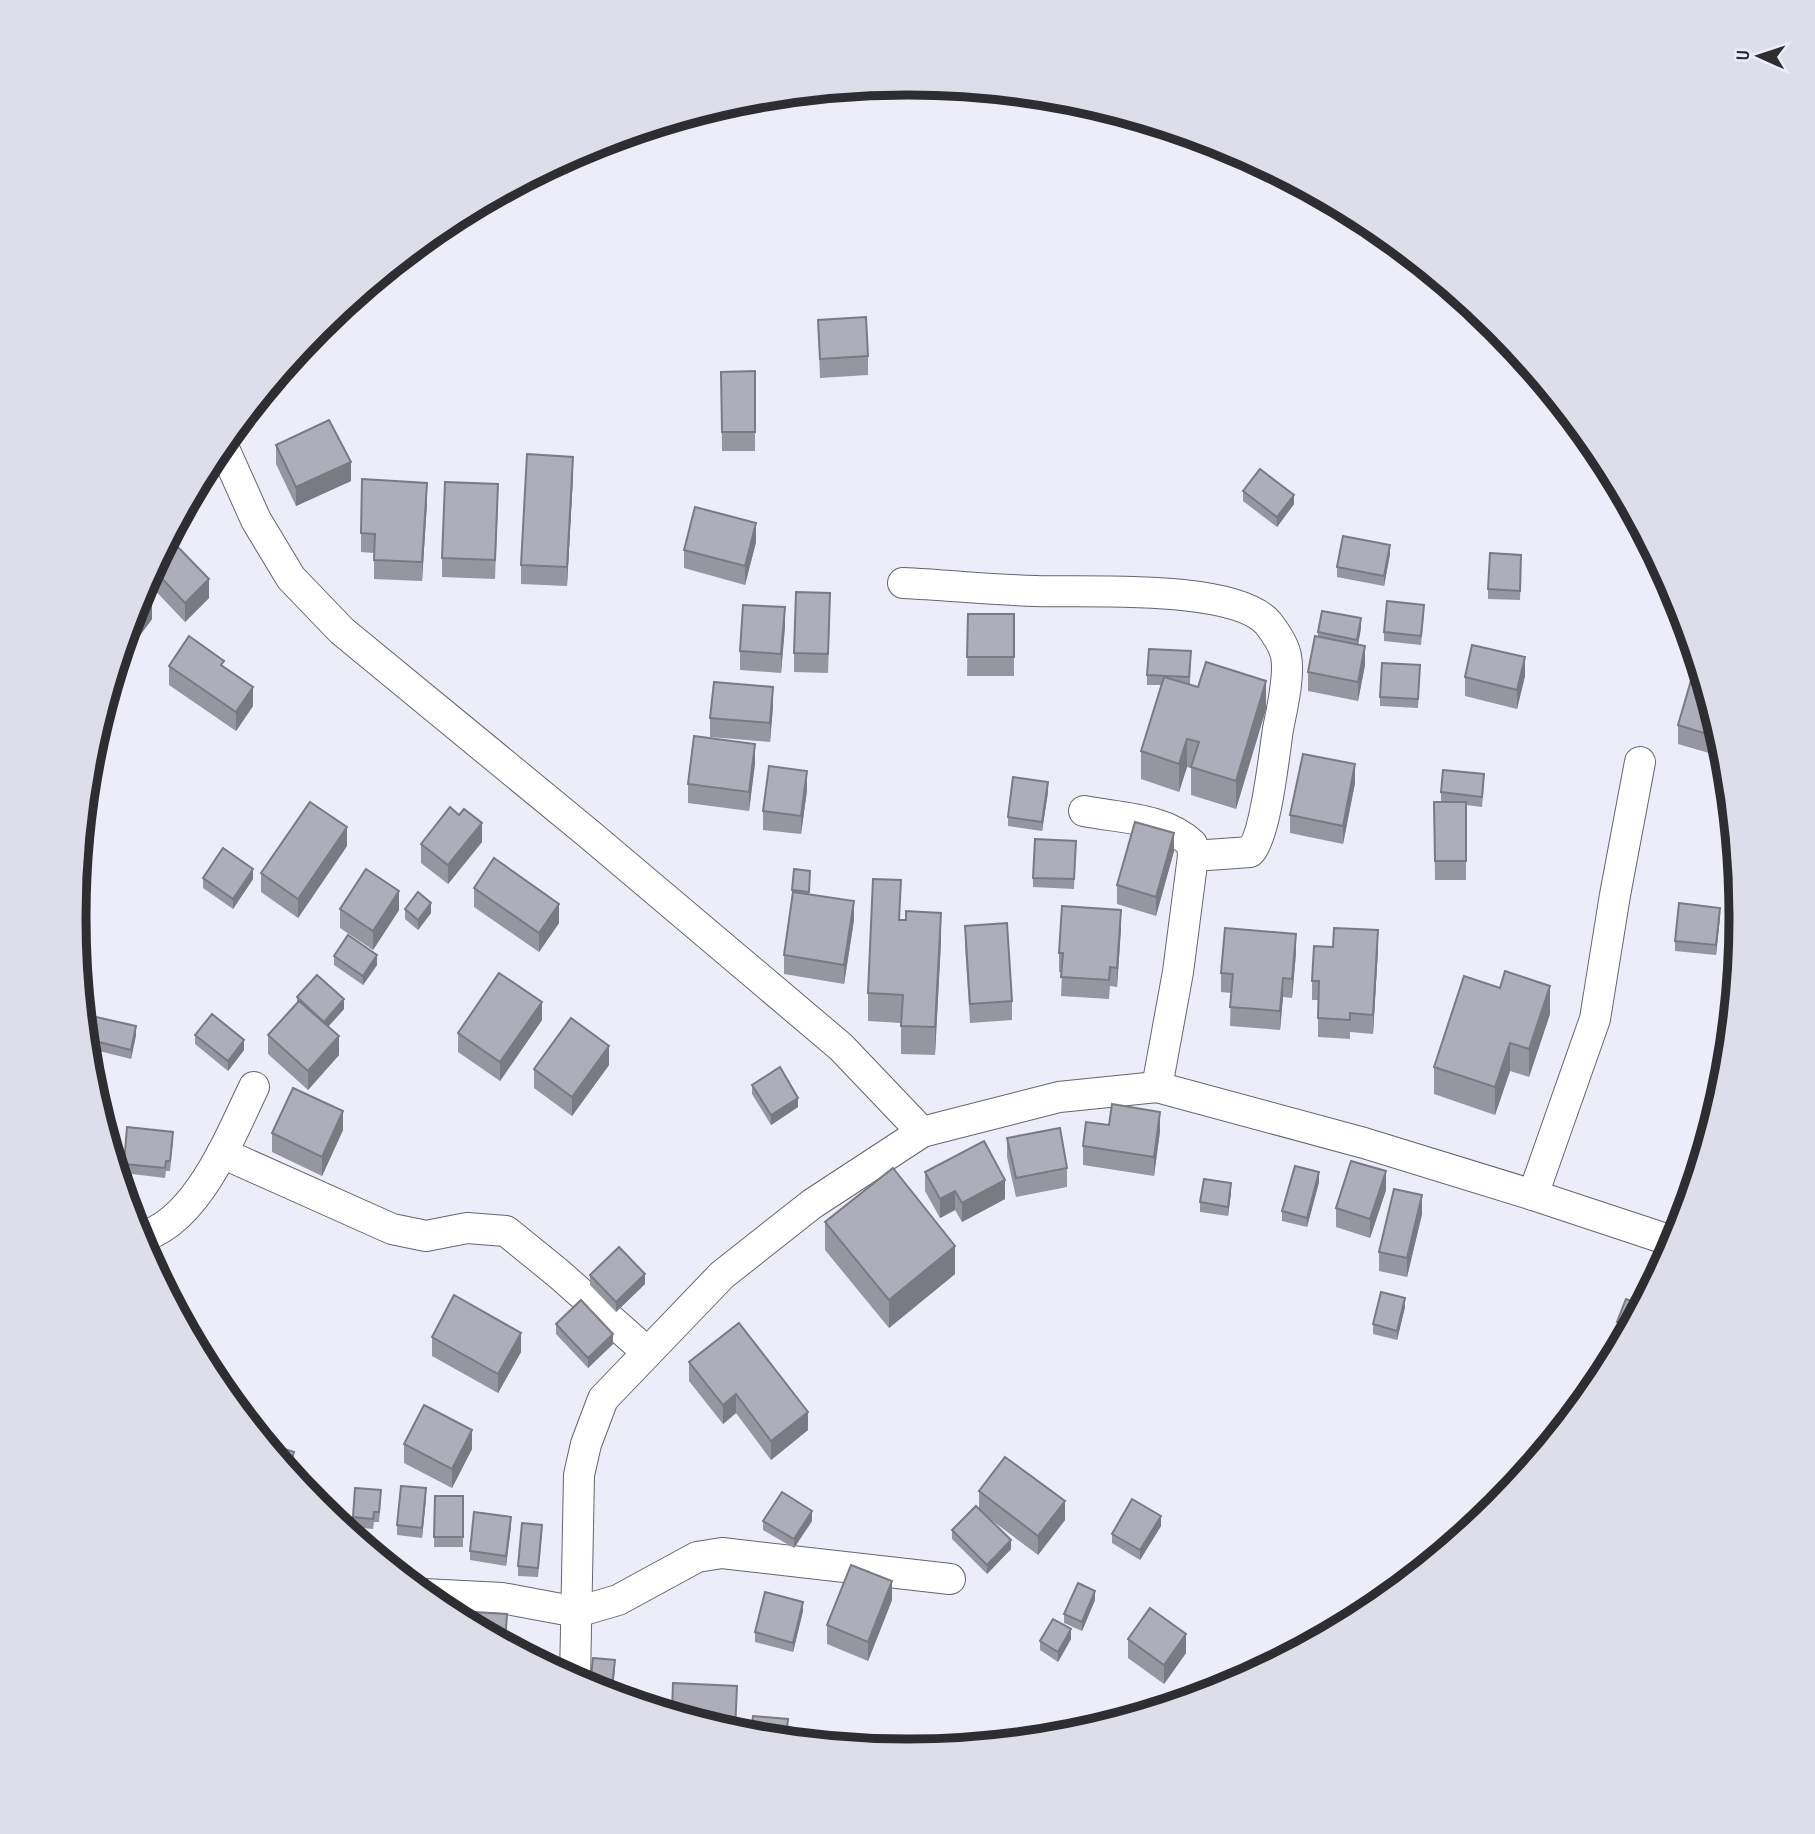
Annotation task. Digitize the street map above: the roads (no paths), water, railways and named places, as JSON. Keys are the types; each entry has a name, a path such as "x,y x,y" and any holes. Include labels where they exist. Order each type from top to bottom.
{"street":[{"path":"227,456 256,520 291,578 342,631 590,834 841,1047 922,1132"},
{"path":"903,583 1034,591 1143,593 1218,600 1246,607 1266,622 1281,643 1286,656 1284,691 1266,806 1257,843 1251,852 1193,856"},
{"path":"1533,1195 1595,1019 1640,762"},
{"path":"1084,811 1166,827 1183,835 1192,844 1193,856 1178,972 1157,1087"},
{"path":"150,1235 185,1209 222,1153 254,1087"},
{"path":"575,1668 579,1475 586,1444 603,1399 722,1275 812,1205 922,1132 1059,1097 1157,1087 1364,1143 1664,1238"},
{"path":"222,1153 392,1229 426,1236 467,1228 506,1231 647,1352"},
{"path":"444,1595 502,1598 577,1612 618,1600 697,1556 722,1553 950,1579"}]}
